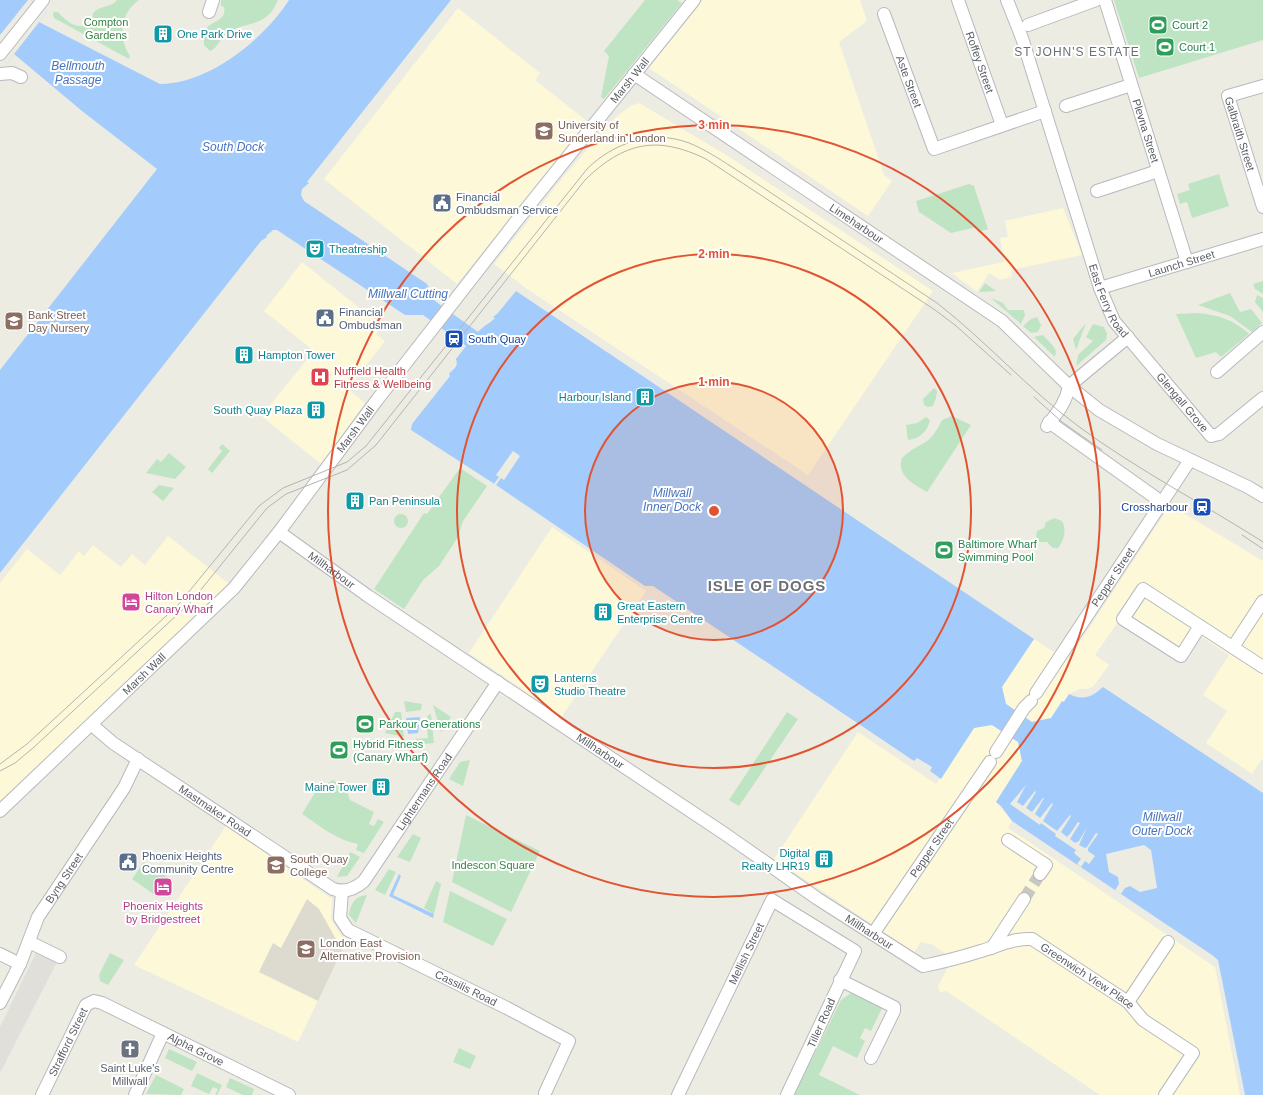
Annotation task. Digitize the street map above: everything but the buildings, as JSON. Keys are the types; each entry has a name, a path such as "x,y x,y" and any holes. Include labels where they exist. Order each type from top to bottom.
{"street":[{"path":"209,12 213,0"},
{"name":"Marsh Wall","path":"0,811 92,725 234,588 279,532 377,400 694,0"},
{"name":"Roffey Street","path":"958,0 1002,125"},
{"name":"East Ferry Road","path":"1007,0 1022,38 1100,288 1114,321 1128,337 1069,386"},
{"path":"1028,25 1096,0"},
{"name":"Plevna Street","path":"1105,0 1187,262"},
{"path":"0,54 40,3"},
{"name":"Aste Street","path":"884,14 934,149 1002,125"},
{"path":"0,74 12,73 21,77"},
{"name":"Limeharbour","path":"634,74 1002,321 1069,386"},
{"path":"1066,106 1131,84"},
{"name":"Galbraith Street","path":"1263,86 1228,96 1263,207"},
{"path":"1002,125 1045,111"},
{"path":"1097,191 1158,172"},
{"name":"Launch Street","path":"1100,288 1263,239"},
{"path":"1217,372 1263,332"},
{"name":"Glengall Grove","path":"1128,337 1211,436 1219,434 1263,398"},
{"path":"1163,503 1048,424 1062,406 1069,386 1098,410 1145,438 1248,486 1263,496"},
{"name":"Pepper Street","path":"873,934 993,757 1021,712 1049,674 1190,460"},
{"name":"Millharbour","path":"279,532 368,596 726,834 818,899 923,966"},
{"path":"1200,626 1181,656 1124,619 1143,589 1263,666"},
{"path":"1233,647 1263,601"},
{"name":"Lightermans Road","path":"342,891 353,889 364,881 498,682"},
{"name":"Mastmaker Road","path":"92,725 102,736 334,888 342,891"},
{"name":"Byng Street","path":"0,1003 20,964 38,917 124,788 138,759"},
{"path":"1008,840 1046,865 1040,874"},
{"name":"Cassilis Road","path":"342,891 340,918 348,930 507,1008 569,1041 545,1093"},
{"path":"992,948 1024,899"},
{"name":"Mellish Street","path":"678,1095 772,900 855,950"},
{"name":"Greenwich View Place","path":"923,966 992,948 1022,938 1032,939 1128,1002 1143,1020 1193,1053 1165,1095"},
{"path":"29,942 60,957"},
{"path":"1128,1002 1168,942"},
{"name":"Tiller Road","path":"787,1095 855,950"},
{"path":"0,954 20,964"},
{"path":"840,980 894,1007 894,1011 872,1058"},
{"name":"Strafford Street","path":"42,1095 86,1004 94,1001 102,1003"},
{"name":"Alpha Grove","path":"102,1003 290,1095"},
{"path":"135,1095 162,1033"}],"shaded area":[{"path":"703,0 860,0 867,21 839,42 884,175 892,181 868,216 649,68"},
{"path":"458,8 540,73 535,80 587,121 457,284 324,179"},
{"path":"639,103 728,156 933,291 808,475 527,289 494,264 569,170 615,118 630,106"},
{"path":"1063,208 1082,255 1011,270 1012,277 1000,280 989,273 977,292 952,273 1004,262 1000,238 1008,237 1005,221"},
{"path":"302,262 382,326 376,334 385,341 348,389 365,403 321,464 261,416 314,351 264,311"},
{"path":"1170,505 1263,561 1263,758 1252,774 1206,743 1227,711 1203,695 1229,655 1199,635 1180,662 1118,622 1095,655 1109,665 1093,687 1080,689 1069,694 1051,718 1032,722 1006,704 1002,687 1034,639 1064,659 1070,657"},
{"path":"552,527 646,591 562,716 469,653"},
{"path":"168,536 228,583 213,601 91,720 0,802 0,583 27,549 60,575 79,551 84,556 93,545 121,567 132,554 145,565"},
{"path":"992,725 1018,742 1022,761 996,802 1012,821 1008,828 1215,967 1240,1095 1100,1095 946,991 940,992 938,986 948,967 954,965 947,955 933,945 921,942 914,952 774,859 858,732 936,784 974,728"},
{"path":"226,826 332,899 331,919 341,935 347,940 298,1042 134,965"},
{"name":"London East Alternative Provision","path":"307,899 319,909 342,950 318,1001 259,972 273,943 281,948"},
{"path":"38,949 58,960 0,1073 0,1027"}],"green space":[{"name":"Compton Gardens","path":"117,0 139,0 128,12 123,26 124,41 130,56 129,59 54,18 53,15 54,12 58,12 74,25 87,26 92,22 93,13 96,10 115,3"},
{"path":"221,0 278,0 273,9 262,20 234,29 227,33 215,48 210,51 204,45 204,32 223,15 224,7 221,6"},
{"path":"645,0 677,0 682,3 604,99 601,97 609,56 604,51"},
{"path":"1114,0 1263,0 1263,40 1139,78"},
{"path":"1219,174 1229,206 1192,218 1187,202 1180,204 1177,194 1190,190 1188,184"},
{"path":"969,184 974,186 988,229 978,232 977,227 951,233 919,212 916,201"},
{"path":"1263,281 1263,294 1255,289 1253,284"},
{"path":"985,283 996,291 979,292"},
{"path":"1230,293 1240,312 1251,309 1262,323 1252,332 1230,316 1198,305"},
{"path":"1257,295 1263,298 1263,312 1255,302"},
{"path":"991,298 1003,303 1008,310 1024,310 1025,315 1021,324"},
{"path":"1197,313 1212,315 1231,321 1249,334 1221,357 1216,352 1196,358 1176,314"},
{"path":"1037,317 1041,325 1038,332 1031,333 1023,326 1031,319"},
{"path":"1086,323 1076,350 1073,339"},
{"path":"1093,324 1104,327 1107,334 1106,340 1076,366 1078,355 1093,341 1086,337"},
{"path":"1043,335 1055,349 1055,357 1034,337"},
{"path":"934,388 937,391 936,398 933,406 928,407 924,405 923,399"},
{"path":"952,416 971,425 927,492 907,479 904,475 901,464 902,458 933,436 942,420"},
{"path":"926,417 930,420 925,431 916,438 908,440 906,425 917,423"},
{"path":"222,444 230,451 212,473 208,469 222,451 219,448"},
{"path":"169,453 186,467 175,479 146,473 157,459 161,462"},
{"path":"460,468 487,486 463,521 458,537 439,566 423,580 404,609 374,589 424,513 427,514"},
{"path":"159,485 174,488 163,501 152,492"},
{"path":"401,514 406,516 408,521 406,526 401,528 396,526 394,521 396,516"},
{"path":"1054,518 1062,521 1065,531 1062,542 1058,548 1053,548 1047,542 1039,542 1036,536 1037,531 1044,528 1046,522"},
{"path":"404,701 422,704 421,710 406,712"},
{"path":"433,705 451,717 441,732"},
{"path":"395,712 401,712 404,737 385,733"},
{"path":"787,712 798,719 739,806 729,800"},
{"path":"431,714 434,743 415,745 416,739 428,738 426,721 428,715"},
{"path":"470,760 463,786 449,779 460,762"},
{"path":"333,780 346,789 350,800 374,812 369,824 374,826 378,819 384,822 364,853 356,850 358,844 343,840 302,814 316,791"},
{"name":"Indescon Square","path":"466,815 540,851 511,912 452,882"},
{"path":"413,834 421,838 410,862 397,857"},
{"path":"350,852 360,857 347,876 337,877"},
{"path":"144,862 170,879 158,897 132,879"},
{"path":"389,869 396,872 385,895 375,890"},
{"path":"436,881 441,884 434,914 424,908"},
{"path":"450,891 507,919 493,946 443,922"},
{"path":"367,895 356,923 349,915 352,904 359,897"},
{"path":"110,953 124,960 108,985 100,981 99,975"},
{"path":"851,993 882,1008 871,1031 865,1028 860,1038 865,1041 857,1058 833,1046 819,1075 860,1095 794,1095 841,1000"},
{"path":"459,1048 476,1056 470,1069 453,1062"},
{"path":"169,1049 197,1062 192,1071 165,1058"},
{"path":"197,1073 222,1085 217,1095 215,1095 218,1089 213,1087 209,1094 191,1086"},
{"path":"156,1075 184,1089 181,1095 146,1094"},
{"path":"230,1078 254,1089 252,1095 243,1095 226,1087"}],"water":[{"path":"0,0 31,0 47,12 39,22 160,84 179,82 197,76 216,68 234,57 265,30 289,0 451,0 307,182 309,183 302,189 301,195 304,201 427,284 435,301 478,332 495,318 493,317 516,291 1034,639 1002,687 1006,704 1032,722 1051,718 1062,701 1064,702 1069,694 1079,697 1087,697 1103,687 1263,793 1263,1095 1245,1095 1218,960 1012,821 1001,806 996,802 1022,761 1018,742 992,725 974,728 941,779 930,771 932,767 917,758 914,761 653,586 645,586 496,485 411,430 412,424 450,376 449,374 457,364 456,359 466,346 423,315 405,315 277,230 273,230 261,241 0,573 0,370 157,169 82,111 14,54 7,63 0,58"},
{"path":"420,717 418,733 408,734 406,718"},
{"path":"399,874 401,876 393,895 434,914 433,918 389,896"}],"pier":[{"path":"28,0 31,0 47,12 7,63 0,58 0,35"},
{"path":"513,451 520,456 504,480 501,478 496,485 494,484 499,477 496,475"},
{"path":"1026,785 1017,802 1023,806 1035,791 1036,792 1026,808 1032,812 1044,798 1035,814 1040,818 1052,803 1053,804 1043,821 1057,831 1070,815 1071,816 1061,832 1067,837 1078,822 1080,823 1070,839 1075,843 1079,841 1087,827 1079,845 1085,848 1087,847 1096,833 1098,834 1088,848 1088,851 1095,856 1089,864 1085,861 1081,867 1077,864 1081,859 1074,853 1076,850 1055,836 1056,834 1041,823 1040,825 1010,804"},
{"path":"1144,845 1151,850 1157,888 1140,892 1130,886 1125,888 1121,894 1115,890 1119,884 1118,877 1109,872 1106,854"}],"tunnel":[{"path":"1024,899 1040,874"}],"tram line":[{"path":"0,764 27,744 178,605 259,506 283,488 347,462 366,446 587,169 609,152 634,141 648,138 675,139 689,143 706,151 732,167 937,303 973,333 1042,397 1100,442 1263,542"},
{"path":"0,771 15,763 33,748 191,602 267,508 286,494 347,470 376,445 585,180 613,157 628,150 642,146 656,145 688,151 706,159 935,310 955,325 1011,375"},
{"path":"1034,397 1062,422 1102,450"},
{"path":"1242,535 1263,549"}],"place":[{"name":"Court 2","path":"1158,25"},
{"name":"One Park Drive","path":"163,34"},
{"name":"Court 1","path":"1165,47"},
{"name":"University of Sunderland in London","path":"544,131"},
{"name":"Financial Ombudsman Service","path":"442,203"},
{"name":"Theatreship","path":"315,249"},
{"name":"Financial Ombudsman","path":"325,318"},
{"name":"Bank Street Day Nursery","path":"14,321"},
{"name":"South Quay","path":"454,339"},
{"name":"Hampton Tower","path":"244,355"},
{"name":"Nuffield Health Fitness & Wellbeing","path":"320,377"},
{"name":"Harbour Island","path":"645,397"},
{"name":"South Quay Plaza","path":"316,410"},
{"name":"Pan Peninsula","path":"355,501"},
{"name":"Crossharbour","path":"1202,507"},
{"name":"Baltimore Wharf Swimming Pool","path":"944,550"},
{"name":"Hilton London Canary Wharf","path":"131,602"},
{"name":"Great Eastern Enterprise Centre","path":"603,612"},
{"name":"Lanterns Studio Theatre","path":"540,684"},
{"name":"Parkour Generations","path":"365,724"},
{"name":"Hybrid Fitness (Canary Wharf)","path":"339,750"},
{"name":"Maine Tower","path":"381,787"},
{"name":"Digital Realty LHR19","path":"824,859"},
{"name":"Phoenix Heights Community Centre","path":"128,862"},
{"name":"South Quay College","path":"276,865"},
{"name":"Phoenix Heights by Bridgestreet","path":"163,887"},
{"name":"London East Alternative Provision","path":"306,949"},
{"name":"Saint Luke's Millwall","path":"130,1049"}],"district":[{"name":"ST JOHN'S ESTATE","path":"1077,52"},
{"name":"ISLE OF DOGS","path":"767,585"}],"water label":[{"name":"Bellmouth Passage","path":"78,73"},
{"name":"South Dock","path":"233,147"},
{"name":"Millwall Cutting","path":"408,294"},
{"name":"Millwall Inner Dock","path":"672,500"},
{"name":"Millwall Outer Dock","path":"1162,824"}]}
